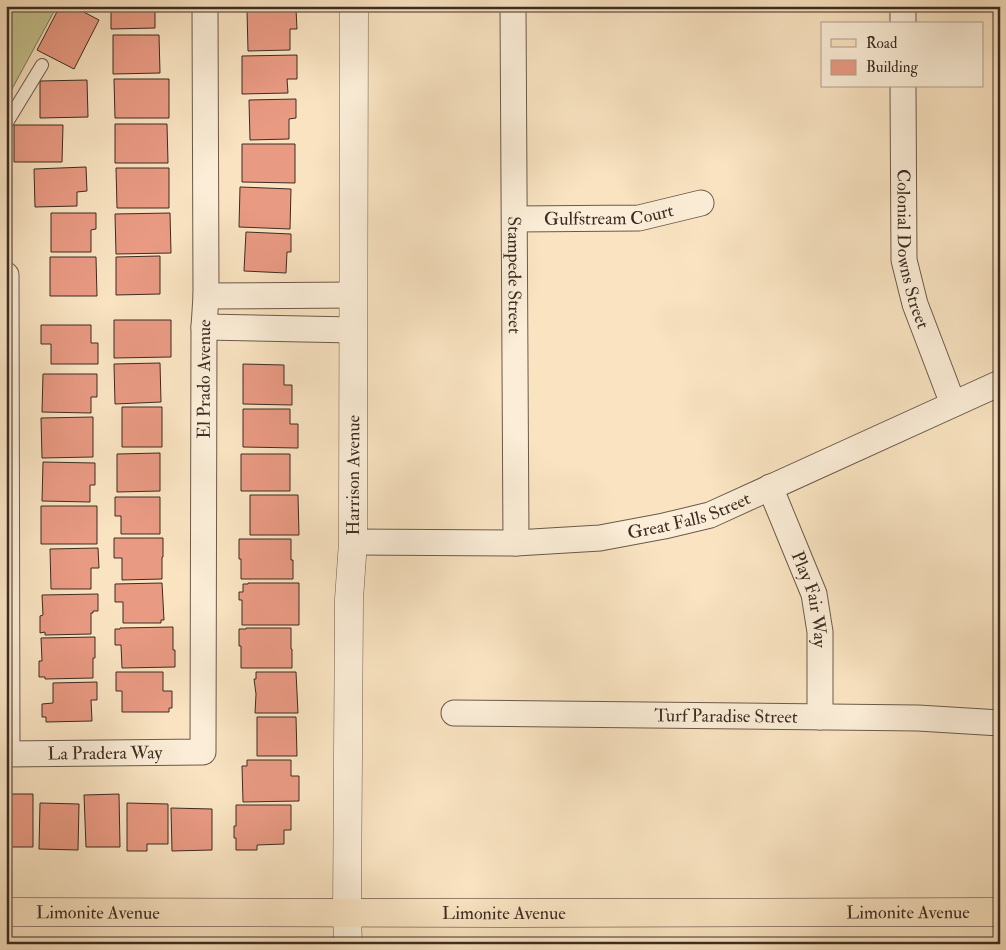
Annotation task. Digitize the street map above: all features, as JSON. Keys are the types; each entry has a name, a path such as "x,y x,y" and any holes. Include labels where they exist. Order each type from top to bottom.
{"main road":[{"name":"Limonite Avenue","path":"6,912 1000,912"}],"street":[{"name":"El Prado Avenue","path":"203,752 204,327 206,296 205,6"},
{"name":"Harrison Avenue","path":"348,944 349,599 353,542 354,6"},
{"name":"Stampede Street","path":"514,6 516,543"},
{"path":"903,6 903,22"},
{"name":"Colonial Downs Street","path":"903,88 904,260 915,304 953,404"},
{"name":"Gulfstream Court","path":"515,219 638,218 700,203"},
{"path":"6,275 7,754"},
{"path":"206,296 353,295"},
{"path":"204,327 353,330"},
{"name":"Great Falls Street","path":"353,542 516,543 600,538 710,515 1000,382"},
{"name":"Play Fair Way","path":"770,487 814,594 820,632 820,717"},
{"name":"Turf Paradise Street","path":"454,713 918,718 1000,723"},
{"name":"La Pradera Way","path":"7,754 203,752"}],"lane":[{"path":"6,124 42,65"}],"shaded area":[{"path":"6,6 57,6 6,100"}],"building":[{"path":"60,6 72,6 99,20 74,69 37,50"},
{"path":"111,6 155,6 155,28 111,29"},
{"path":"296,9 297,29 290,29 290,50 248,51 247,10"},
{"path":"113,35 159,35 160,73 113,74"},
{"path":"297,55 297,79 287,79 288,93 242,94 242,56"},
{"path":"114,79 169,79 169,118 115,118"},
{"path":"87,80 88,117 40,118 40,81"},
{"path":"296,99 296,118 289,119 289,139 250,140 249,100"},
{"path":"115,124 167,124 168,163 115,163"},
{"path":"14,125 63,125 62,162 14,162"},
{"path":"242,144 295,144 295,183 242,182"},
{"path":"86,167 87,191 77,192 77,206 35,207 34,169"},
{"path":"116,168 169,168 169,208 117,208"},
{"path":"240,187 291,189 290,229 239,227"},
{"path":"51,213 96,213 96,229 91,230 91,252 51,252"},
{"path":"170,213 171,253 116,254 115,214"},
{"path":"246,232 291,234 291,252 287,252 286,273 244,271"},
{"path":"160,256 160,294 116,295 116,257"},
{"path":"50,257 96,257 97,296 50,296"},
{"path":"114,320 171,320 171,357 114,358"},
{"path":"41,325 91,325 91,343 98,343 98,364 51,364 51,344 41,344"},
{"path":"160,363 161,402 115,404 114,364"},
{"path":"243,364 284,365 284,385 292,385 292,405 243,404"},
{"path":"43,374 97,374 97,397 91,397 91,413 42,412"},
{"path":"122,407 162,407 162,447 122,447"},
{"path":"243,409 290,409 290,424 298,424 298,448 243,447"},
{"path":"93,417 93,457 42,458 41,418"},
{"path":"160,453 160,491 117,492 117,454"},
{"path":"241,454 290,454 290,491 241,491"},
{"path":"43,462 95,463 95,485 90,485 90,502 42,501"},
{"path":"250,495 298,495 299,535 250,535"},
{"path":"115,497 160,497 160,534 121,534 121,516 115,516"},
{"path":"41,506 97,506 97,544 41,544"},
{"path":"114,538 163,538 162,579 122,580 122,558 114,558"},
{"path":"239,539 291,539 293,579 241,579"},
{"path":"98,548 99,568 91,568 91,589 51,589 50,549"},
{"path":"162,583 164,620 161,620 161,623 123,623 123,602 115,602 115,584"},
{"path":"299,583 299,625 242,625 242,600 239,600 239,592 243,592 243,584"},
{"path":"98,594 98,611 91,613 91,634 45,635 45,632 40,633 40,616 43,615 42,595"},
{"path":"173,627 175,667 122,668 121,645 115,645 115,629"},
{"path":"291,628 292,668 241,668 239,629"},
{"path":"95,637 93,678 45,679 45,677 39,677 39,661 42,661 41,638"},
{"path":"116,672 163,672 163,691 172,691 172,708 169,708 169,712 122,712 122,691 116,691"},
{"path":"256,672 296,672 298,713 255,713 256,694 254,679 256,679"},
{"path":"97,682 97,700 91,700 92,721 46,722 46,717 42,717 42,704 53,703 53,683"},
{"path":"257,717 296,717 297,756 257,756"},
{"path":"247,760 291,760 291,776 299,776 299,801 243,802 242,766 247,766"},
{"path":"6,794 33,794 33,847 6,847"},
{"path":"119,794 120,847 86,847 84,795"},
{"path":"40,803 79,804 78,850 39,849"},
{"path":"127,803 168,804 168,844 147,844 147,851 127,851"},
{"path":"236,805 291,805 291,830 284,830 284,844 257,845 257,850 236,850 234,826 236,826"},
{"path":"171,808 212,809 212,850 172,851"}]}
